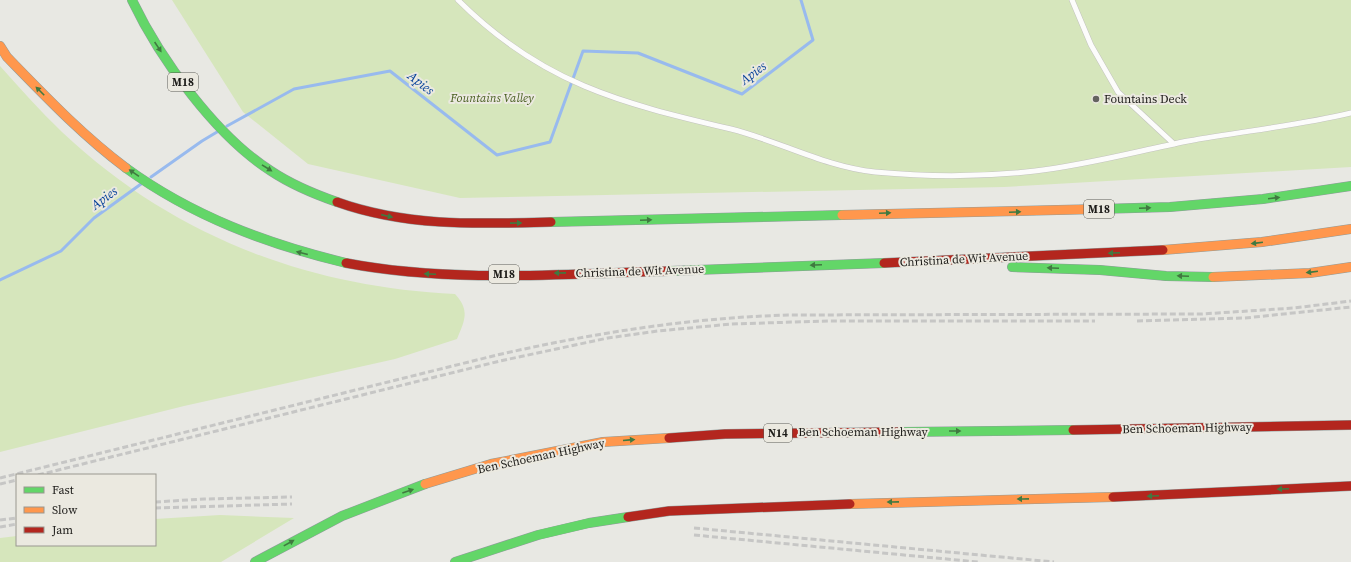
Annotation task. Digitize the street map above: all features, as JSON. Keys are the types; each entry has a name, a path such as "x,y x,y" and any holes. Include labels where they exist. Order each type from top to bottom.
{"main road":[{"path":"126,0 138,13"},
{"path":"132,0 138,13"},
{"name":"M18","path":"138,13 156,44 196,100 236,144 255,160 287,180 324,197 345,205 403,220 446,223 574,222 1170,207 1263,199 1351,186"},
{"name":"Christina de Wit Avenue","path":"0,46 7,57 67,119 105,152 166,194 212,219 260,240 333,260 384,270 428,274 484,274 855,264 1188,249 1283,240 1351,229"},
{"path":"0,49 7,57"},
{"path":"855,264 1100,270 1166,276 1225,277 1310,273 1351,267"},
{"name":"Ben Schoeman Highway","path":"255,562 342,516 434,481 491,464 603,442 725,434 1351,425"},
{"path":"455,562 538,535 589,523 669,511 865,503 1131,497 1351,486"}],"lane":[{"path":"458,0 493,32 519,52 549,71 590,90 621,101 735,130 815,157 874,172 962,175 1036,171 1174,144 1307,124 1351,113"},
{"path":"1072,0 1091,45 1118,92 1174,144"}],"green space":[{"name":"Fountains Valley","path":"172,0 1351,0 1351,167 1004,187 460,198 308,164 243,112"},
{"path":"0,66 62,132 104,168 148,200 195,227 244,249 294,267 346,280 400,289 455,294 463,305 465,315 457,339 395,359 184,406 0,452"},
{"path":"220,515 294,518 221,562 0,562 0,538 16,536 16,546 156,546 156,519"}],"waterway":[{"name":"Apies","path":"227,126 294,89 390,71 497,155 550,142 583,51 638,53 742,94 813,40 801,0"},
{"name":"Apies","path":"151,177 217,132"},
{"name":"Apies","path":"0,280 61,251 94,218 141,184"}],"railway":[{"path":"16,474 497,355 605,333 678,323 714,319 788,315 1202,314 1294,308 1351,301"},
{"path":"1137,321 1245,318 1351,307"},
{"path":"42,474 500,361 608,338 658,331 731,324 828,321 1095,321"},
{"path":"0,478 16,474"},
{"path":"0,484 16,480"},
{"path":"156,502 292,497"},
{"path":"156,508 292,504"},
{"path":"0,520 16,518"},
{"path":"0,527 16,524"},
{"path":"694,528 1054,562"},
{"path":"694,535 978,562"}],"traffic: fast":[{"path":"132,0 158,47 174,71 210,117 230,138 250,156 287,181 337,202"},
{"path":"126,168 177,200 231,226 288,247 346,263"},
{"path":"1099,209 1170,207 1263,199 1351,186"},
{"path":"551,222 842,215"},
{"path":"669,271 884,263"},
{"path":"1012,267 1100,270 1166,276 1213,277"},
{"path":"902,432 1073,430"},
{"path":"255,562 342,516 425,484"},
{"path":"455,562 538,535 589,523 628,517"}],"traffic: slow":[{"path":"0,46 7,57 64,115 126,168"},
{"path":"842,215 1099,209"},
{"path":"1163,250 1262,242 1351,229"},
{"path":"1213,277 1310,273 1351,267"},
{"path":"425,484 491,464 603,442 669,438"},
{"path":"850,504 1113,497"}],"traffic: jam":[{"path":"337,202 363,210 416,220 470,223 551,222"},
{"path":"884,263 1163,250"},
{"path":"346,263 426,273 506,276 669,271"},
{"path":"1073,430 1351,425"},
{"path":"669,438 725,434 902,432"},
{"path":"1113,497 1351,486"},
{"path":"628,517 669,511 850,504"}],"place":[{"name":"Fountains Deck","path":"1096,99"}]}
